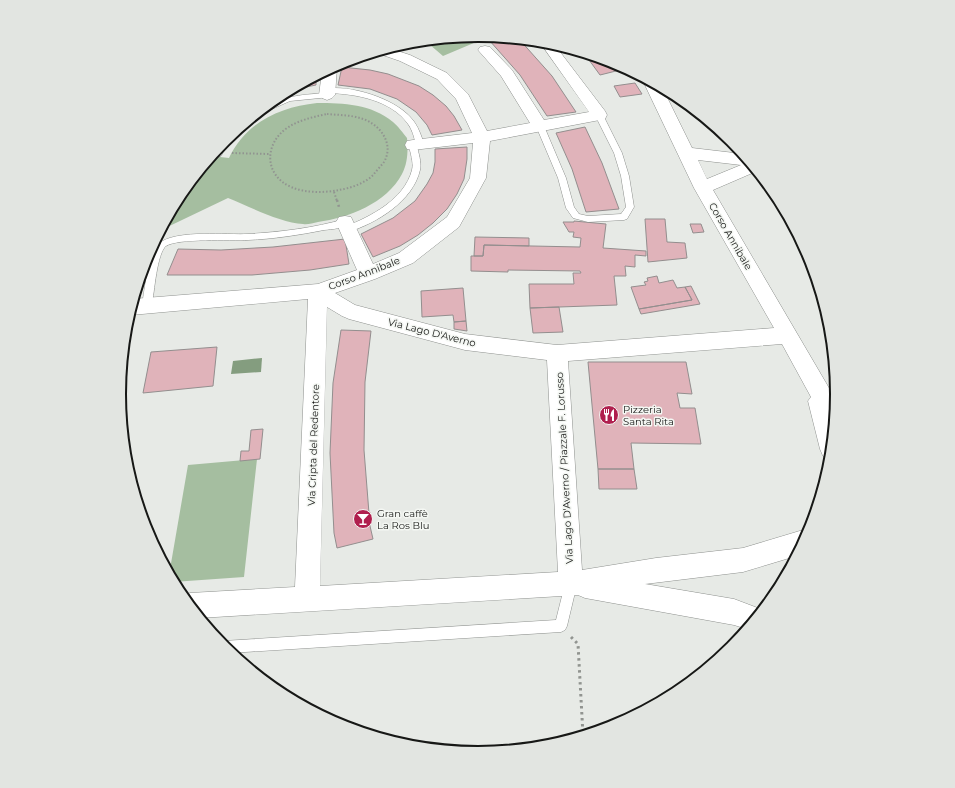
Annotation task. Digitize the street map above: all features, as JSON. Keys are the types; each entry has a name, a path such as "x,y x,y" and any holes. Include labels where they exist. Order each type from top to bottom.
{"street":[{"path":"485,50 507,73 540,126"},
{"path":"417,144 482,137 599,115 551,50"},
{"path":"390,53 405,58 442,76 463,97 482,137"},
{"path":"327,93 329,75"},
{"name":"Corso Annibale","path":"655,89 704,188 816,387"},
{"name":"Corso Annibale","path":"318,291 368,274 406,258 453,222 478,178 482,137"},
{"path":"686,153 740,160"},
{"path":"704,188 747,169"},
{"path":"347,226 368,274"},
{"path":"139,306 318,291"},
{"name":"Via Lago D'Averno","path":"318,291 350,311 464,342 557,353 788,335"},
{"name":"Via Cripta del Redentore","path":"307,599 318,291"},
{"name":"Via Lago D'Averno / Piazzale F. Lorusso","path":"557,353 571,584"},
{"path":"816,387 829,409"},
{"path":"816,387 827,432"},
{"path":"196,606 571,584 656,570 743,560 796,544"},
{"path":"571,584 734,612 750,617"}],"lane":[{"path":"139,306 156,254 163,244 184,238 248,237 337,226 358,226 390,206 410,186 416,168 417,144 409,119 394,107 366,95 327,93 289,99 279,103"},
{"path":"540,126 562,178 570,208 576,216 588,219 624,217 630,207 626,176 618,153 599,115"},
{"path":"232,646 561,626 571,584"}],"path":[{"path":"327,114 345,114 362,117 376,124 385,135 389,146 388,158 380,170 368,180 352,188 334,192 313,192 294,188 280,179 271,168 269,154 273,143 282,132 294,123 310,117 327,114"},
{"path":"223,151 269,154"},
{"path":"561,626 578,644 583,730"}],"shaded area":[{"path":"476,42 443,56 430,45"},
{"path":"337,103 366,108 385,116 399,128 407,138 407,156 402,174 387,193 377,201 354,213 330,220 306,224 285,221 228,198 168,227 185,198 218,157 229,158 236,145 245,135 266,118 290,108 303,105"},
{"path":"262,358 261,372 231,374 233,361"},
{"path":"257,459 244,577 180,582 171,566 188,465"}],"building":[{"path":"491,43 525,45 552,76 576,112 547,116 520,75"},
{"path":"589,61 616,71 600,75"},
{"path":"347,68 388,74 419,86 433,95 446,106 462,130 432,135 427,125 416,112 397,99 370,89 338,85 341,70"},
{"path":"316,81 316,85 305,87"},
{"path":"635,83 642,94 620,97 614,86"},
{"path":"585,127 602,163 619,209 586,212 572,169 556,133"},
{"path":"467,147 464,179 457,194 447,209 418,235 400,246 373,257 361,234 393,218 415,201 433,173 435,149"},
{"path":"645,219 665,219 667,242 685,243 687,258 648,262"},
{"path":"574,221 606,224 603,248 646,251 646,256 635,255 635,267 625,266 626,276 614,276 617,305 530,308 529,284 574,284 573,273 581,273 580,271 471,271 471,256 483,256 484,245 580,247 581,238 573,237 574,232 569,232 563,222"},
{"path":"690,224 701,224 704,232 693,233"},
{"path":"475,237 529,238 529,246 484,245 483,256 474,256"},
{"path":"345,239 349,264 310,270 252,275 167,275 178,249 221,250 273,247"},
{"path":"657,276 659,283 673,280 677,288 685,287 692,300 639,309 631,287 646,285 644,282 648,281 647,278"},
{"path":"691,286 700,304 641,314 639,309 692,300 685,287"},
{"path":"463,288 466,321 454,322 453,315 422,317 421,291"},
{"path":"559,307 563,332 533,333 530,308"},
{"path":"466,321 467,331 454,329 454,322"},
{"path":"341,330 371,331 365,382 364,450 370,526 373,539 337,548 334,533 330,453 333,383"},
{"path":"217,347 213,386 143,393 151,352"},
{"path":"588,362 686,362 692,394 677,393 680,408 695,408 701,444 631,443 634,469 598,469"},
{"path":"263,429 260,459 240,461 241,451 249,451 251,430"},
{"path":"598,469 634,469 637,489 599,489"}],"place":[{"name":"Pizzeria Santa Rita","path":"609,415"},
{"name":"Gran caffè La Ros Blu","path":"363,519"}]}
